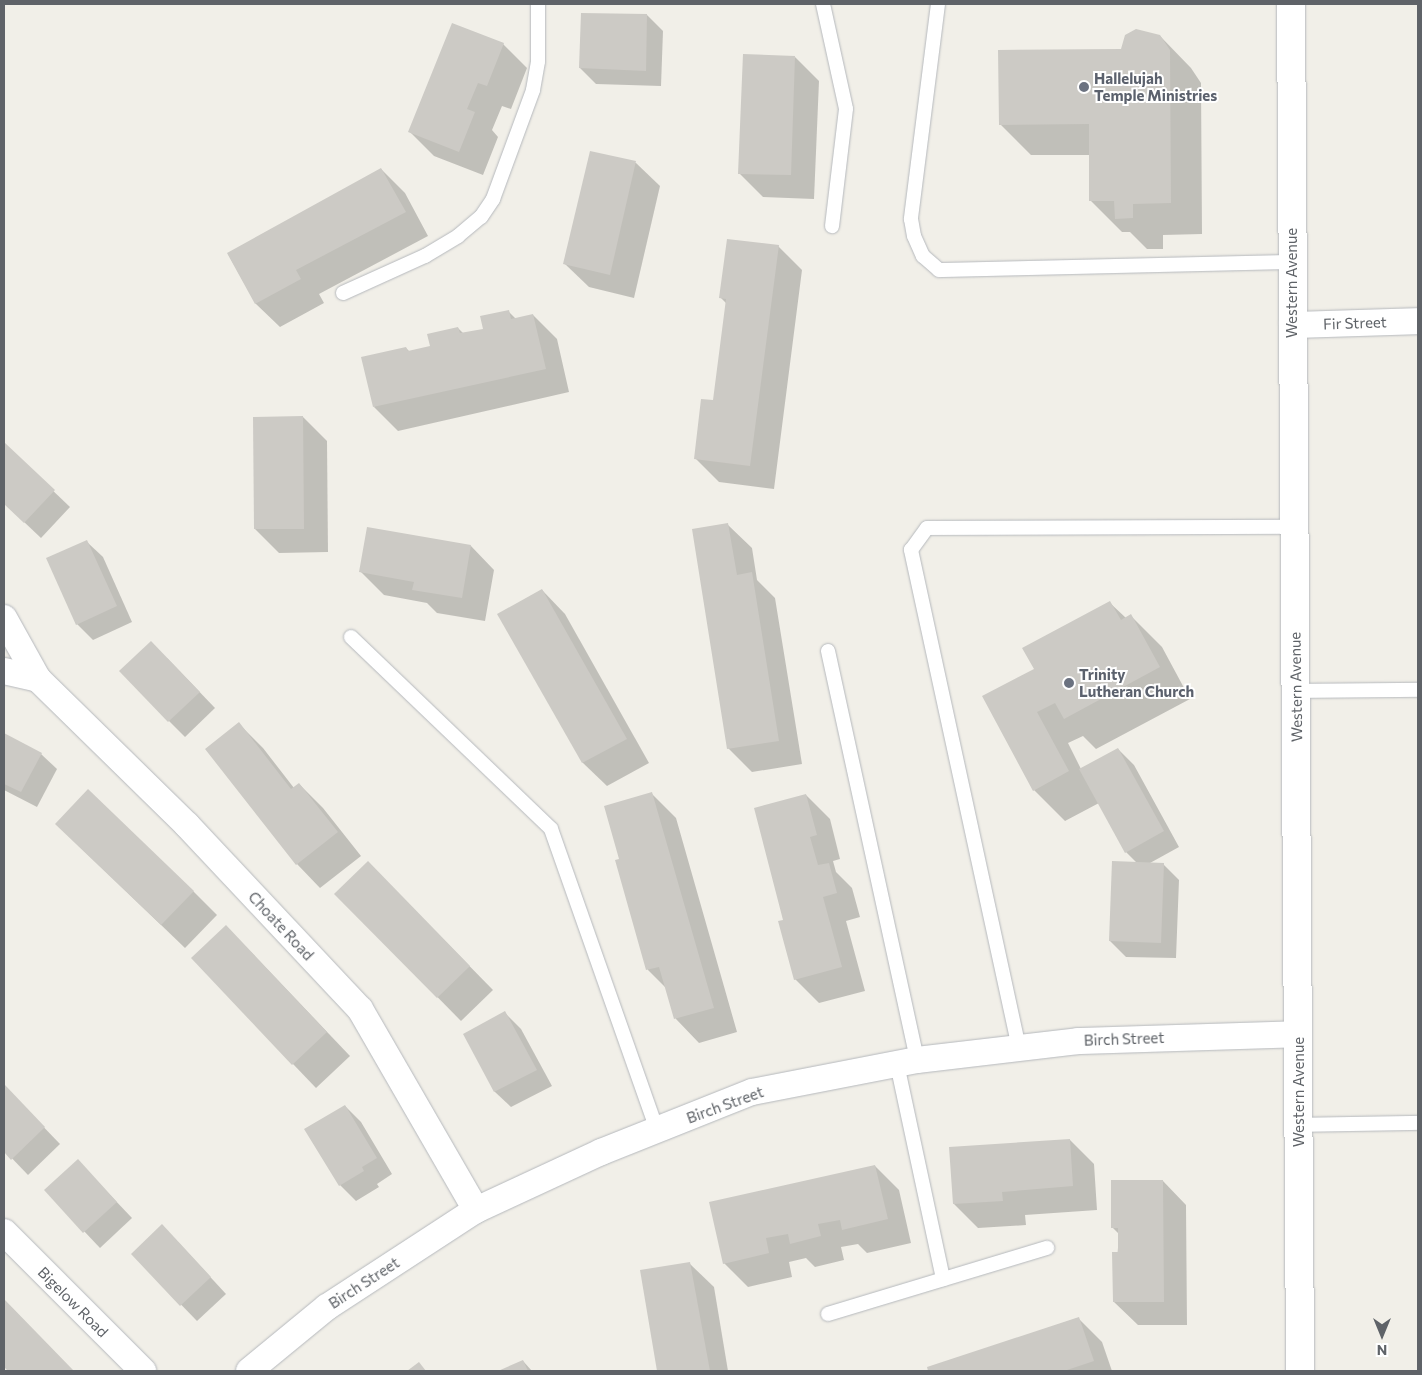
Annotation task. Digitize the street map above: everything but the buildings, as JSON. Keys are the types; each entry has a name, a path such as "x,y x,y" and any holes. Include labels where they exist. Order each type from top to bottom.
{"main road":[{"name":"Western Avenue","path":"1291,4 1300,1371"}],"street":[{"name":"Fir Street","path":"1292,325 1418,321"},
{"name":"Choate Road","path":"4,618 38,679 187,825 360,1009 476,1210"},
{"path":"4,671 38,679"},
{"name":"Birch Street","path":"249,1371 327,1307 476,1210 657,1130 752,1092 907,1062 1078,1040 1299,1034"},
{"name":"Bigelow Road","path":"4,1232 143,1371"}],"lane":[{"path":"343,293 426,256 458,236 481,217 489,205 533,90 538,61 538,4"},
{"path":"824,4 846,109 832,226"},
{"path":"938,4 911,219 914,236 923,256 939,270 1292,262"},
{"path":"1019,1048 911,550 927,528 1294,527"},
{"path":"351,637 551,829 657,1130"},
{"path":"828,651 907,1062 942,1280"},
{"path":"1296,690 1418,690"},
{"path":"1299,1125 1418,1124"},
{"path":"828,1314 1047,1248"}],"place":[{"name":"Hallelujah Temple Ministries","path":"1084,87"},
{"name":"Trinity Lutheran Church","path":"1069,683"}]}
